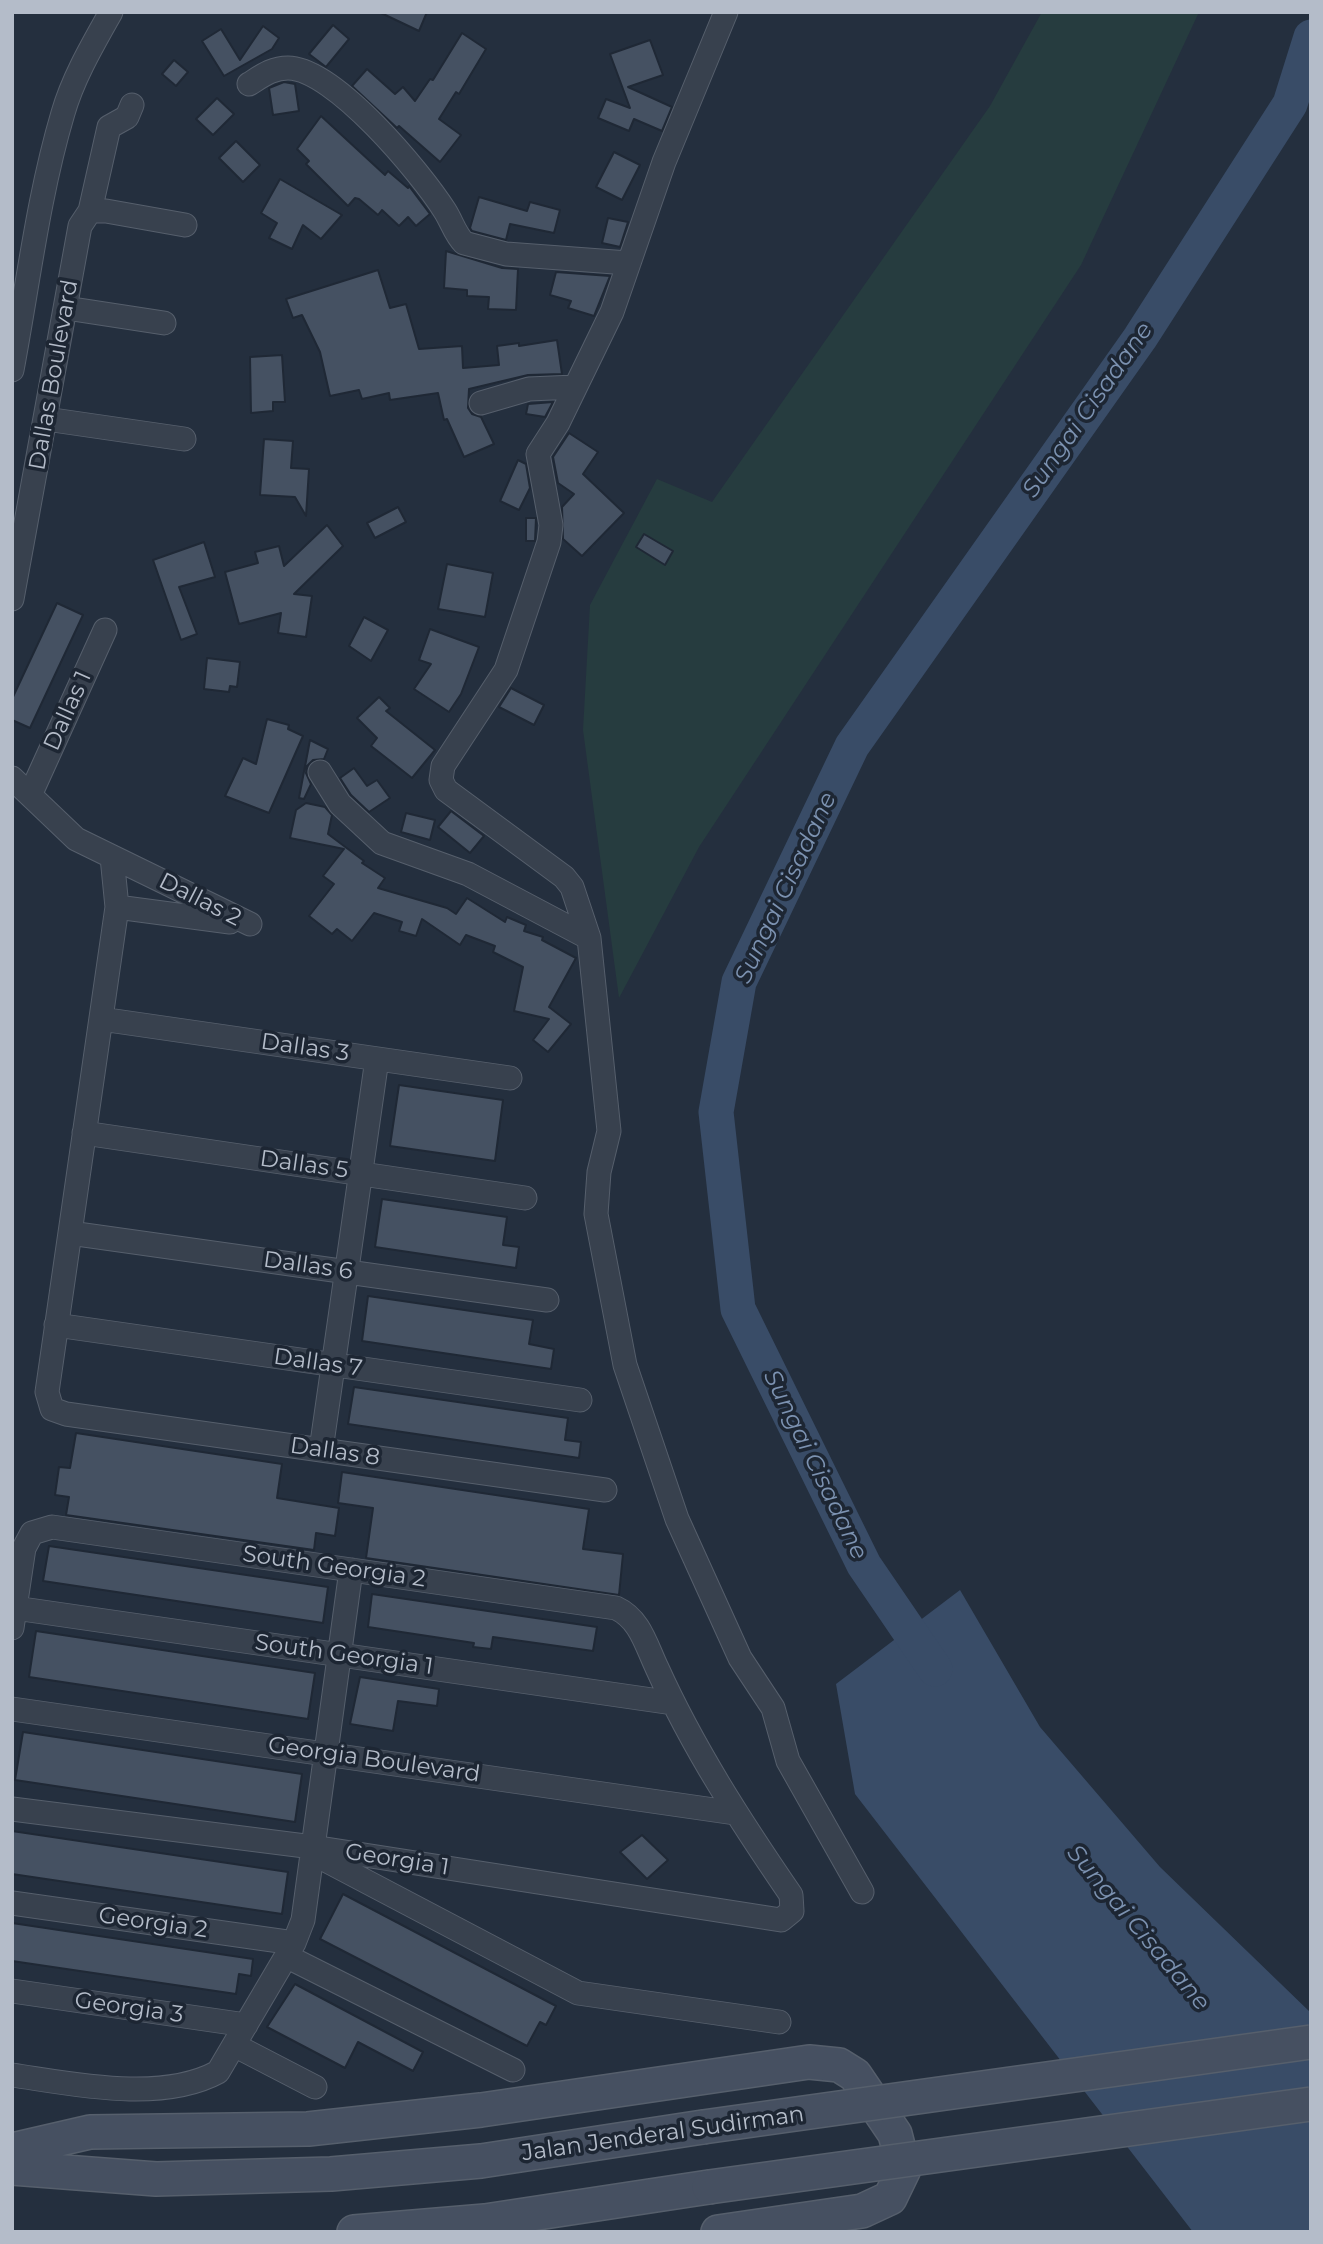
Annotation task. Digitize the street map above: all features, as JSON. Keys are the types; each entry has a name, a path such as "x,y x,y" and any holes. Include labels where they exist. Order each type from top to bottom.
{"main road":[{"name":"Jalan Jenderal Sudirman","path":"12,2168 156,2179 331,2174 481,2161 703,2127 1311,2042"},
{"path":"12,2150 90,2132 308,2129 441,2115 809,2062 839,2065 855,2075 895,2134 904,2169 890,2198 862,2211 718,2232"},
{"path":"354,2232 485,2221 1311,2104"}],"street":[{"path":"12,370 23,243 63,111 92,46 111,12"},
{"path":"726,12 664,162 612,312 538,454 550,536 506,670 443,766 441,780 446,790 457,799 569,883 589,938 609,1131 599,1172 596,1214 625,1365 683,1531 740,1658 773,1708 788,1761 862,1892"},
{"path":"249,84 274,69 299,69 317,77 370,119 419,176 445,211 459,238 469,245 541,258 628,262"},
{"name":"Dallas Boulevard","path":"12,599 80,226 98,211 109,127 127,117 132,105"},
{"path":"98,211 185,225"},
{"path":"66,308 164,323"},
{"path":"481,403 529,389 575,387"},
{"path":"46,419 184,439"},
{"name":"Dallas 1","path":"31,793 105,630"},
{"path":"320,772 340,804 382,843 468,874 589,938"},
{"path":"12,778 31,793 76,839 112,857 117,908 56,1325"},
{"name":"Dallas 2","path":"112,857 250,924 117,908"},
{"name":"Dallas 3","path":"101,1018 510,1078"},
{"path":"321,1450 377,1059"},
{"name":"Dallas 5","path":"84,1133 525,1198"},
{"name":"Dallas 6","path":"70,1233 547,1300"},
{"name":"Dallas 7","path":"56,1325 580,1401"},
{"name":"Dallas 8","path":"56,1325 47,1392 52,1409 66,1414 605,1490"},
{"name":"South Georgia 2","path":"14,1618 24,1548 32,1532 52,1527 616,1608 635,1620 673,1703"},
{"path":"12,2075 127,2091 205,2079 218,2072 290,1950 303,1920 351,1570"},
{"name":"South Georgia 1","path":"14,1618 339,1655 673,1703"},
{"path":"673,1703 735,1812"},
{"name":"Georgia Boulevard","path":"12,1709 735,1812"},
{"name":"Georgia 1","path":"12,1809 312,1850 781,1920 792,1911 791,1895 735,1812"},
{"name":"Georgia 1","path":"312,1850 578,1993 779,2022"},
{"name":"Georgia 2","path":"12,1903 290,1950 513,2070"},
{"name":"Georgia 3","path":"12,1991 246,2025"},
{"path":"234,2045 315,2087"}],"green space":[{"path":"1042,12 1199,12 1081,265 699,847 619,998 583,730 590,605 657,479 712,502 990,106"}],"water":[{"path":"960,1590 1040,1727 1160,1867 1311,2013 1311,2232 1193,2232 855,1794 836,1684"}],"building":[{"path":"379,12 427,12 419,31"},
{"path":"333,25 349,39 326,67 309,54"},
{"path":"263,26 279,38 272,49 224,76 202,41 221,29 240,60"},
{"path":"462,33 486,49 459,94 456,92 439,119 461,135 440,162 399,126 397,128 352,86 367,69 395,94 403,87 415,101 430,79 433,80"},
{"path":"650,40 663,75 628,87 672,107 662,131 634,119 629,131 598,118 606,99 630,108 610,54"},
{"path":"174,60 188,72 176,86 162,74"},
{"path":"284,82 295,84 299,111 273,115 269,88"},
{"path":"217,98 234,114 213,135 196,119"},
{"path":"321,116 385,175 388,171 408,188 409,186 430,214 416,226 408,217 399,226 382,210 378,215 359,199 355,198 348,206 306,164 309,161 297,149"},
{"path":"236,141 260,165 243,182 219,158"},
{"path":"614,152 640,165 622,200 596,187"},
{"path":"280,179 342,215 321,239 303,225 292,249 269,238 277,223 261,213"},
{"path":"479,197 527,211 530,202 560,210 554,233 510,224 506,240 472,231 470,228"},
{"path":"608,218 628,222 620,247 602,243"},
{"path":"446,251 502,268 518,269 516,310 488,309 489,297 467,296 467,290 444,288"},
{"path":"378,270 390,308 406,304 419,349 462,346 463,368 499,365 497,346 519,343 519,346 557,340 562,374 528,375 469,389 468,408 472,414 481,417 494,444 464,457 447,419 444,420 438,393 390,400 389,393 362,399 359,390 330,396 320,352 302,315 293,318 286,299"},
{"path":"556,272 610,276 594,316 568,308 571,301 550,295"},
{"path":"282,355 285,402 273,402 273,411 251,413 250,357"},
{"path":"553,402 545,417 526,414 528,404"},
{"path":"569,433 598,452 583,474 624,513 582,556 563,539 562,507 574,494 558,483 553,457"},
{"path":"264,439 293,441 291,468 309,469 306,516 295,497 260,495"},
{"path":"518,460 526,464 530,488 519,510 500,501"},
{"path":"398,507 406,522 375,538 367,523"},
{"path":"526,518 536,518 535,541 526,541"},
{"path":"327,525 343,546 294,594 312,596 306,637 278,633 281,613 239,624 225,572 258,563 255,552 279,546 284,566"},
{"path":"644,534 673,551 665,565 636,547"},
{"path":"204,542 215,577 179,587 197,634 181,640 153,560"},
{"path":"447,564 493,573 485,617 438,609"},
{"path":"57,603 83,615 30,728 12,720 12,699"},
{"path":"364,617 388,630 371,661 349,646"},
{"path":"430,629 479,647 461,694 449,712 414,689 431,664 419,660"},
{"path":"207,658 240,662 237,687 230,686 229,692 204,689"},
{"path":"511,688 544,705 534,725 499,707"},
{"path":"379,697 390,708 386,711 435,750 412,778 371,746 377,738 357,718"},
{"path":"267,719 289,725 288,729 303,736 269,813 225,796 243,758 256,764"},
{"path":"310,740 328,749 324,759 313,760 307,766 306,773 311,784 304,799 299,798"},
{"path":"354,768 367,786 377,780 390,798 369,812 351,795 340,778"},
{"path":"306,803 325,807 332,815 328,834 364,861 362,863 385,878 378,888 447,908 456,914 467,898 505,922 507,917 526,925 524,931 543,937 542,940 576,958 549,1007 571,1024 548,1052 533,1040 549,1019 514,1011 523,967 493,952 495,946 466,935 460,945 422,919 416,936 399,931 402,922 374,913 352,941 337,929 332,934 309,916 334,884 323,876 344,849 290,838 296,810"},
{"path":"451,811 484,836 470,853 438,827"},
{"path":"406,813 435,820 430,840 401,832"},
{"path":"399,1085 503,1100 495,1161 390,1146"},
{"path":"382,1199 507,1217 503,1245 519,1247 516,1268 375,1247"},
{"path":"368,1296 533,1320 529,1344 554,1349 551,1369 362,1341"},
{"path":"354,1387 568,1418 565,1440 581,1442 579,1458 348,1424"},
{"path":"76,1433 282,1464 277,1498 339,1508 335,1536 316,1533 314,1550 66,1515 69,1497 55,1495 59,1467 70,1468"},
{"path":"342,1472 589,1509 583,1549 623,1554 619,1595 366,1558 373,1508 338,1503"},
{"path":"49,1546 328,1587 323,1623 43,1581"},
{"path":"372,1594 597,1627 593,1651 493,1637 491,1649 473,1647 474,1643 368,1627"},
{"path":"36,1631 315,1673 308,1719 29,1677"},
{"path":"360,1677 439,1689 437,1706 398,1701 393,1731 350,1724"},
{"path":"23,1732 302,1774 295,1822 15,1780"},
{"path":"12,1831 288,1872 282,1914 12,1874"},
{"path":"642,1835 668,1860 647,1879 620,1852"},
{"path":"343,1894 556,2006 546,2025 540,2022 527,2046 320,1939"},
{"path":"12,1923 253,1959 251,1976 239,1974 236,1994 12,1961"},
{"path":"295,1984 423,2052 413,2071 358,2042 345,2068 267,2027"}],"waterway":[{"name":"Sungai Cisadane","path":"935,1669 864,1565 738,1309 716,1112 739,982 852,746 1140,338 1290,104 1311,37"}]}
